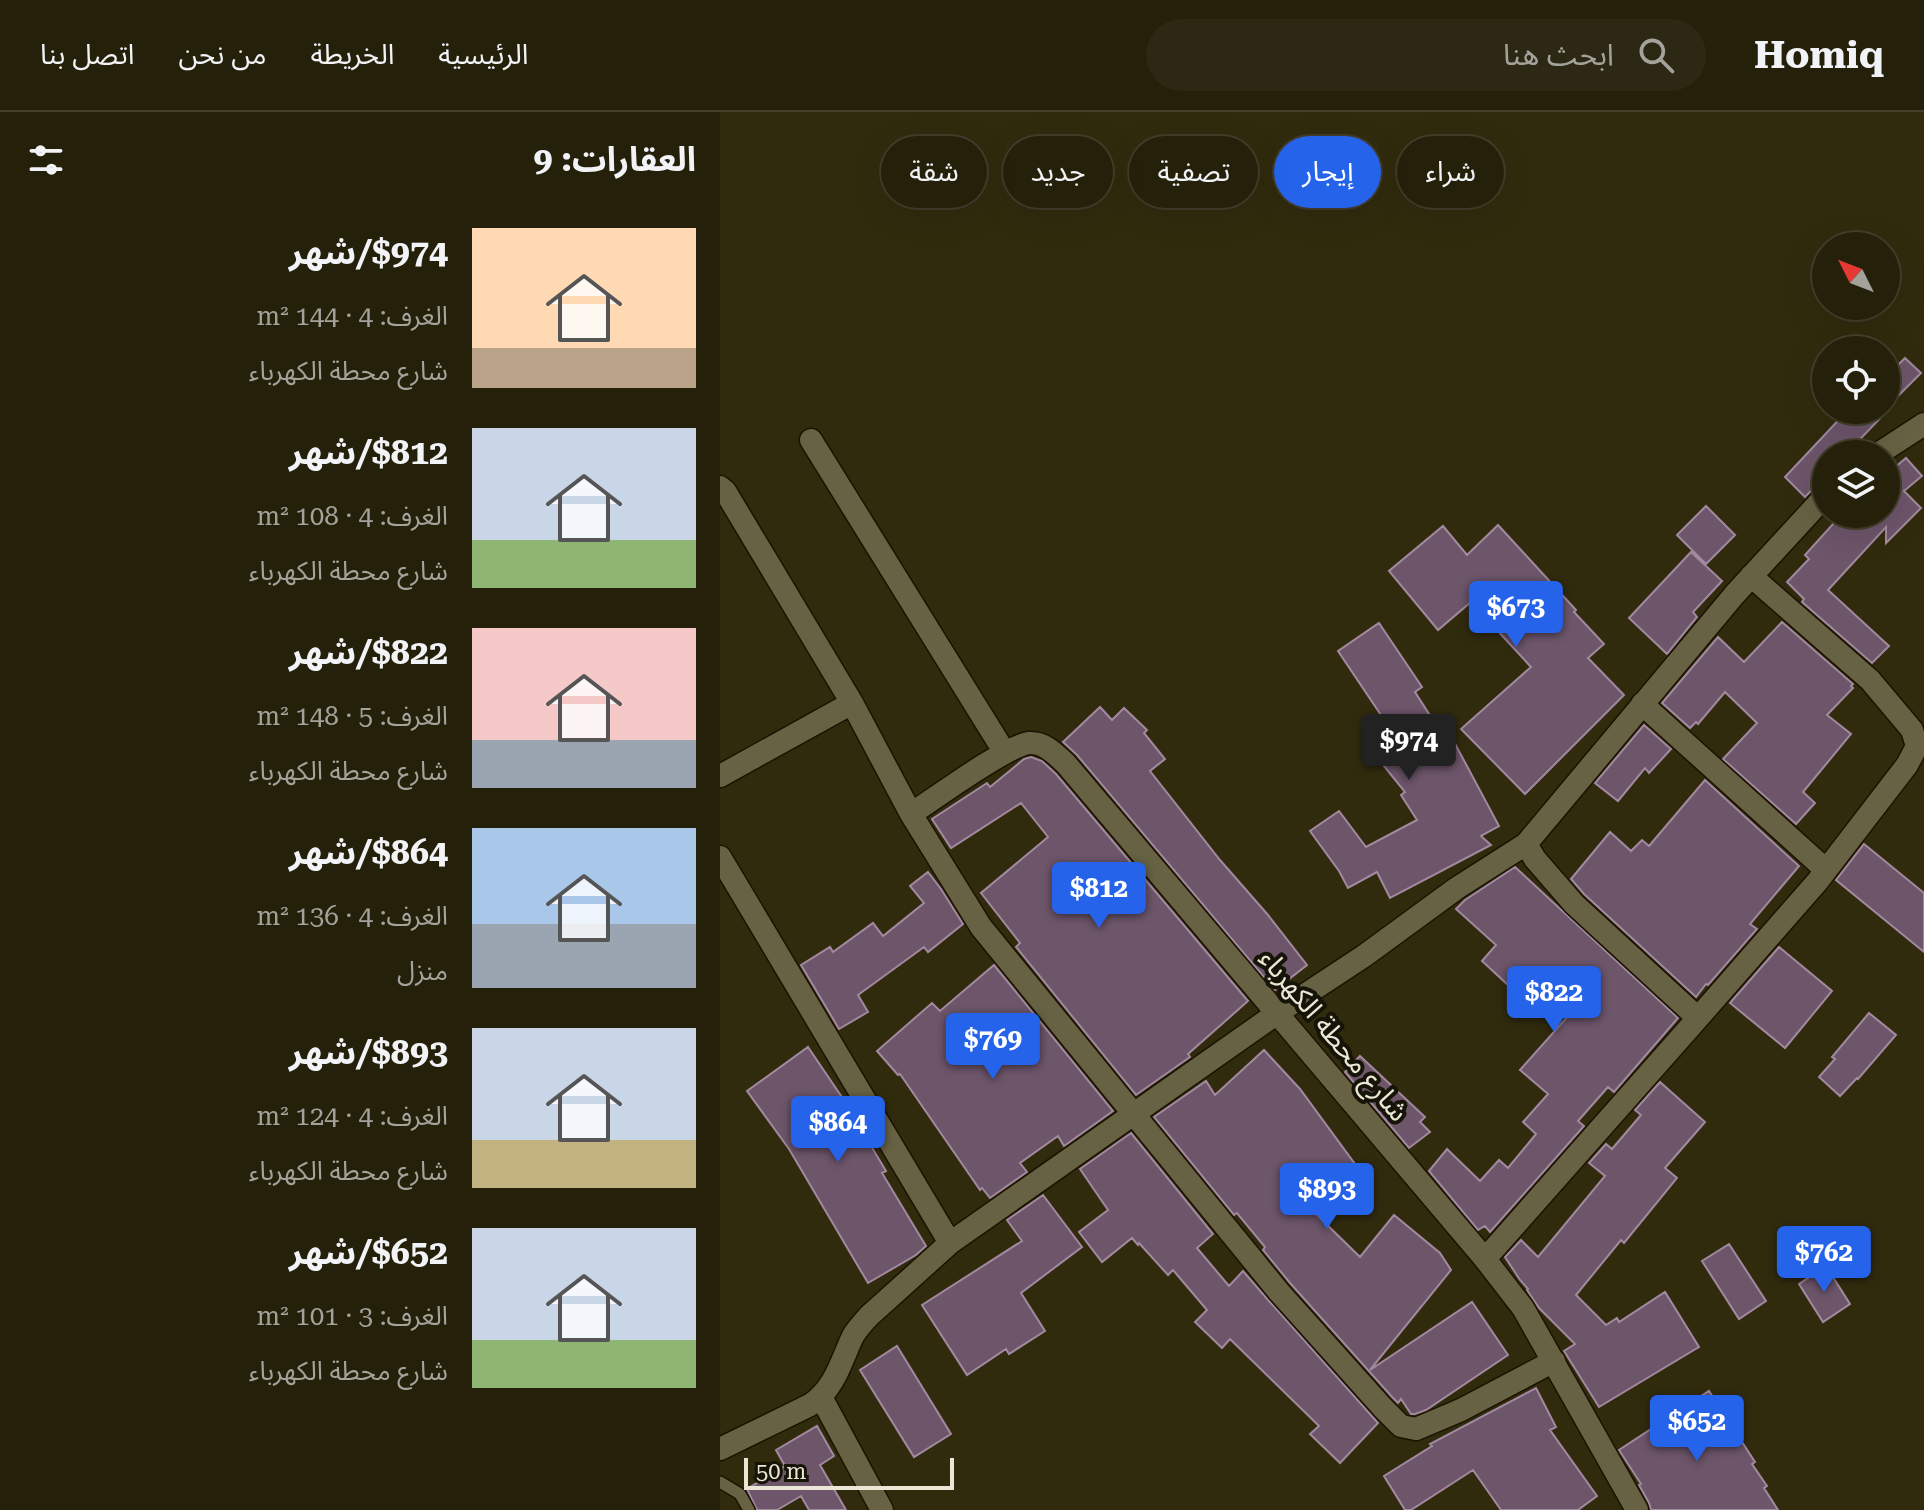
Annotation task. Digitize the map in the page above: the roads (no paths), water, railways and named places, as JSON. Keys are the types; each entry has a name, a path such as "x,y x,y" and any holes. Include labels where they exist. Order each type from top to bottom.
{"street":[{"path":"1899,440 1924,424"},
{"path":"811,440 1005,753"},
{"path":"720,487 852,703 911,814 981,927 1279,1292 1401,1426 1416,1429 1461,1410 1554,1361"},
{"path":"720,1449 821,1397 833,1381 858,1329 950,1243 1457,888 1526,844 1751,576 1812,510"},
{"path":"1485,1259 1826,870 1907,765 1917,746 1912,730 1870,680 1751,576"},
{"path":"720,776 852,703"},
{"path":"1642,704 1826,870"},
{"name":"شارع محطة الكهرباء","path":"911,814 1005,753 1029,743 1048,747 1066,764 1485,1259 1523,1308 1637,1510"},
{"path":"1526,844 1574,904 1698,1018"},
{"path":"720,857 950,1243"},
{"path":"821,1397 882,1510"}],"lane":[{"path":"720,1482 740,1494 749,1510"}]}
